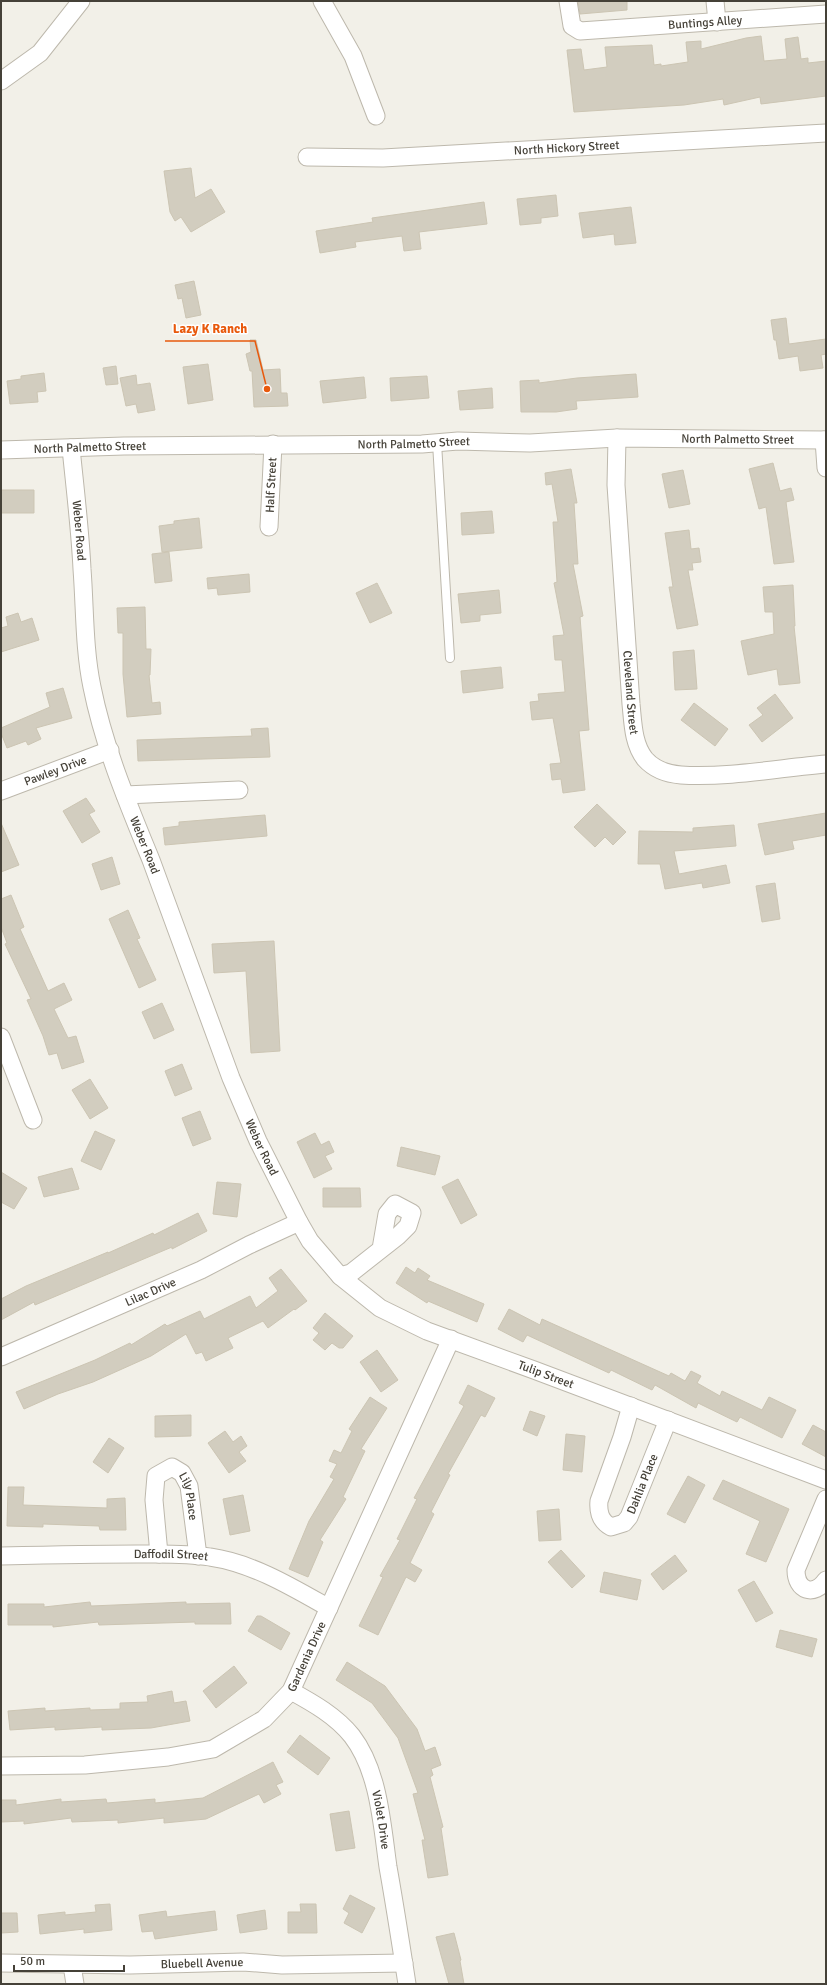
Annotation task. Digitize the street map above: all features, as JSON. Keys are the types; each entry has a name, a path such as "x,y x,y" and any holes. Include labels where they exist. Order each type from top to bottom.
{"street":[{"path":"1,81 40,53 81,1"},
{"path":"322,1 353,56 376,116"},
{"name":"Buntings Alley","path":"568,1 572,26 575,29 584,31 826,14"},
{"path":"715,1 717,22"},
{"name":"North Hickory Street","path":"307,157 383,158 826,133"},
{"name":"North Palmetto Street","path":"1,450 273,444 319,446 495,441 530,443 617,438 825,440"},
{"name":"Cleveland Street","path":"617,438 616,484 630,704 634,736 645,759 655,768 680,775 730,773 826,764"},
{"path":"825,440 826,468"},
{"name":"Half Street","path":"269,527 273,444"},
{"name":"Weber Road","path":"71,448 92,686 110,750 125,795 231,1078 258,1141 298,1222"},
{"name":"Pawley Drive","path":"1,791 110,750"},
{"path":"125,795 239,790"},
{"path":"1,1037 33,1120"},
{"name":"Tulip Street","path":"298,1222 310,1241 340,1276 380,1308 427,1331 826,1480"},
{"name":"Lilac Drive","path":"1,1357 201,1270 298,1222"},
{"path":"340,1276 351,1273 381,1249"},
{"name":"Gardenia Drive","path":"1,1766 85,1765 168,1757 212,1749 264,1718 291,1691 451,1340"},
{"name":"Dahlia Place","path":"631,1406 622,1437 599,1500 598,1509 600,1517 611,1527 624,1523 629,1517 668,1420"},
{"name":"Lily Place","path":"159,1554 154,1500 156,1476 172,1467 182,1473 189,1486 198,1556"},
{"path":"826,1499 796,1570 796,1578 799,1585 806,1590 814,1590 822,1586 826,1580"},
{"name":"Daffodil Street","path":"1,1556 159,1554 198,1556 234,1562 287,1584 329,1608"},
{"name":"Violet Drive","path":"291,1691 310,1701 335,1719 352,1736 364,1756 378,1797 407,1984"},
{"name":"Bluebell Avenue","path":"1,1963 72,1965 236,1962 282,1965 404,1963"},
{"path":"72,1965 75,1984"}],"lane":[{"path":"437,443 450,658"}],"building":[{"path":"578,1 627,1 627,10 580,14"},
{"path":"761,36 764,61 787,59 785,39 798,37 801,59 808,58 808,63 826,61 826,96 761,104 760,97 724,105 723,99 684,105 574,112 567,50 581,49 584,70 607,67 605,47 652,45 654,65 661,64 661,66 688,62 686,42 701,41 701,49 746,38"},
{"path":"191,168 195,198 211,189 225,212 191,232 181,217 175,221 170,212 164,171"},
{"path":"556,195 558,216 541,218 541,223 520,225 517,199"},
{"path":"484,202 487,224 419,232 421,249 404,251 402,236 355,242 356,247 320,253 316,231 373,222 372,218"},
{"path":"631,207 636,243 615,245 614,234 583,238 579,213"},
{"path":"194,281 201,315 186,318 182,298 178,299 175,285"},
{"path":"786,318 789,344 826,339 826,354 821,355 823,368 800,371 798,356 779,359 771,320"},
{"path":"250,340 256,340 263,370 280,369 281,393 287,393 288,406 254,407 252,371 250,371 246,354 251,352"},
{"path":"208,364 213,400 188,404 183,367"},
{"path":"116,366 118,384 106,385 103,368"},
{"path":"44,373 46,391 37,392 38,402 10,404 7,381 21,379 21,376"},
{"path":"636,374 638,397 576,401 577,409 556,412 521,412 520,381 539,380 539,383 577,378"},
{"path":"136,375 137,385 150,383 155,410 138,413 136,404 126,406 120,378"},
{"path":"427,376 429,398 391,401 390,378"},
{"path":"364,377 366,398 323,403 320,381"},
{"path":"492,388 493,408 460,410 458,391"},
{"path":"773,463 780,491 791,488 794,500 786,502 794,562 774,564 766,507 759,509 749,469"},
{"path":"571,469 577,503 574,503 578,564 573,564 583,616 580,617 589,730 579,731 585,790 563,793 561,779 552,780 550,764 561,763 553,718 532,720 530,702 539,701 538,694 565,692 562,660 555,660 553,636 564,635 554,583 557,582 553,522 558,522 552,484 546,485 545,473"},
{"path":"683,470 690,504 669,508 662,474"},
{"path":"1,490 34,490 34,513 1,513"},
{"path":"492,511 494,533 462,535 461,513"},
{"path":"199,518 202,548 162,552 159,526 174,524 174,521"},
{"path":"689,530 691,549 699,548 701,562 692,563 693,570 688,570 698,625 677,629 669,587 673,587 665,533"},
{"path":"169,552 172,581 155,583 152,554"},
{"path":"249,574 250,592 218,595 217,588 208,589 207,578"},
{"path":"377,583 392,613 370,623 356,593"},
{"path":"793,585 794,626 800,683 779,685 777,669 748,675 741,641 774,634 773,612 765,612 763,587"},
{"path":"499,590 501,613 480,615 480,621 461,623 458,594"},
{"path":"145,607 146,649 151,649 149,675 152,703 160,702 161,714 127,717 123,674 123,633 118,633 117,608"},
{"path":"18,613 21,622 32,618 39,640 1,652 1,628 8,626 6,617"},
{"path":"694,650 697,689 675,690 673,652"},
{"path":"501,667 503,688 463,693 461,671"},
{"path":"63,688 72,718 36,728 41,739 28,745 26,741 7,748 1,733 1,728 50,707 46,693"},
{"path":"775,694 793,718 762,742 749,725 763,715 757,708"},
{"path":"694,703 728,729 715,746 681,720"},
{"path":"268,728 270,757 138,761 137,740 252,736 251,729"},
{"path":"86,798 95,811 89,814 100,832 82,843 63,811"},
{"path":"597,804 626,832 613,845 605,837 595,847 574,827"},
{"path":"826,813 826,835 792,841 794,849 765,855 758,824"},
{"path":"265,815 267,836 165,845 163,828 179,826 179,822"},
{"path":"1,823 19,865 1,872"},
{"path":"734,825 736,846 674,851 679,874 726,865 730,883 703,888 702,883 665,889 660,864 638,864 639,831 693,832 693,828"},
{"path":"112,857 120,884 101,890 92,864"},
{"path":"775,883 780,919 762,922 756,886"},
{"path":"11,895 24,927 20,929 48,991 64,983 72,1000 54,1009 68,1038 76,1036 84,1062 62,1069 57,1053 49,1055 43,1036 27,1000 31,999 5,944 7,943 1,927 1,899"},
{"path":"128,910 140,938 137,939 156,980 139,988 109,919"},
{"path":"274,941 280,1051 251,1053 246,971 214,973 212,944"},
{"path":"162,1003 174,1030 154,1039 142,1012"},
{"path":"182,1064 192,1089 175,1096 165,1071"},
{"path":"90,1079 108,1108 90,1119 72,1090"},
{"path":"200,1111 211,1139 193,1146 182,1118"},
{"path":"95,1131 115,1140 101,1170 81,1161"},
{"path":"315,1133 321,1145 329,1141 334,1152 325,1156 332,1169 314,1178 297,1142"},
{"path":"401,1147 440,1156 435,1175 397,1166"},
{"path":"72,1168 79,1189 44,1197 38,1177"},
{"path":"1,1172 27,1188 14,1209 1,1202"},
{"path":"458,1179 477,1215 461,1224 442,1187"},
{"path":"217,1182 241,1184 237,1217 213,1214"},
{"path":"323,1188 360,1188 361,1207 323,1207"},
{"path":"198,1213 207,1231 172,1249 172,1247 35,1305 34,1302 1,1320 1,1299 26,1286 153,1233 154,1235"},
{"path":"406,1267 415,1273 418,1268 430,1276 427,1280 484,1304 477,1322 428,1301 427,1303 396,1283"},
{"path":"281,1269 307,1301 268,1328 263,1321 228,1338 233,1348 206,1361 202,1352 196,1354 186,1334 151,1356 93,1382 58,1394 24,1409 16,1392 95,1360 130,1343 131,1345 165,1324 167,1326 200,1311 204,1319 250,1296 256,1308 278,1291 269,1278"},
{"path":"509,1309 540,1325 542,1319 669,1376 671,1373 685,1381 691,1371 701,1376 697,1383 720,1396 722,1391 762,1410 769,1397 796,1410 782,1438 740,1417 737,1422 698,1403 696,1408 655,1385 652,1390 611,1370 609,1373 527,1335 523,1342 498,1329"},
{"path":"325,1313 353,1336 343,1348 339,1348 332,1343 325,1350 313,1340 319,1333 313,1328"},
{"path":"377,1350 398,1380 381,1392 360,1362"},
{"path":"468,1385 495,1398 485,1417 481,1415 448,1474 450,1475 431,1512 434,1514 410,1563 422,1570 415,1582 406,1577 378,1635 359,1626 383,1577 380,1576 400,1540 397,1539 417,1499 414,1498 464,1406 459,1403"},
{"path":"370,1397 387,1408 361,1449 365,1451 343,1497 346,1499 320,1540 323,1542 308,1577 289,1569 309,1521 334,1479 330,1477 337,1464 329,1461 334,1450 341,1453 352,1431 349,1429"},
{"path":"530,1411 545,1416 537,1436 523,1430"},
{"path":"191,1415 191,1436 155,1437 155,1416"},
{"path":"813,1425 826,1432 826,1457 802,1444"},
{"path":"225,1431 233,1442 241,1436 247,1446 239,1452 246,1461 229,1473 208,1443"},
{"path":"566,1434 585,1436 582,1472 563,1470"},
{"path":"109,1438 124,1448 108,1473 93,1462"},
{"path":"688,1476 705,1485 685,1523 667,1514"},
{"path":"723,1480 789,1509 766,1562 746,1554 760,1521 713,1499"},
{"path":"8,1487 24,1487 23,1505 107,1508 107,1499 125,1498 126,1530 100,1530 99,1526 43,1524 43,1527 7,1526"},
{"path":"243,1495 250,1531 230,1535 223,1499"},
{"path":"559,1509 561,1540 539,1541 537,1511"},
{"path":"561,1550 585,1576 572,1588 548,1562"},
{"path":"675,1555 687,1571 663,1590 651,1574"},
{"path":"604,1572 641,1580 637,1600 600,1592"},
{"path":"754,1581 773,1613 756,1622 738,1590"},
{"path":"90,1602 91,1606 186,1602 186,1604 230,1603 231,1624 195,1624 195,1622 99,1625 98,1622 53,1627 53,1625 8,1625 8,1604 44,1604 44,1607"},
{"path":"257,1616 261,1616 290,1633 281,1650 248,1631"},
{"path":"780,1630 817,1639 812,1657 776,1647"},
{"path":"347,1662 385,1686 417,1729 425,1751 435,1747 441,1765 431,1769 433,1775 430,1777 443,1827 441,1828 448,1875 428,1878 422,1840 425,1840 413,1794 418,1793 398,1738 372,1703 336,1680"},
{"path":"234,1666 247,1683 216,1708 203,1691"},
{"path":"172,1691 174,1703 186,1701 190,1721 151,1728 102,1730 102,1727 55,1730 55,1727 10,1730 8,1711 45,1708 45,1711 90,1708 90,1710 120,1709 120,1703 148,1702 147,1696"},
{"path":"300,1735 330,1758 318,1775 287,1752"},
{"path":"273,1762 283,1782 276,1785 281,1794 264,1803 259,1794 206,1819 164,1823 164,1818 118,1823 118,1820 72,1822 71,1818 24,1824 24,1821 1,1822 1,1800 16,1800 16,1805 61,1799 61,1802 106,1799 107,1803 155,1799 155,1803 203,1798"},
{"path":"349,1811 355,1848 336,1851 330,1814"},
{"path":"350,1895 375,1908 362,1933 344,1923 349,1913 343,1909"},
{"path":"110,1904 112,1930 84,1933 84,1929 40,1934 38,1915 65,1912 65,1915 96,1912 95,1905"},
{"path":"300,1904 316,1904 317,1933 288,1933 288,1912 301,1912"},
{"path":"265,1910 267,1929 240,1933 237,1915"},
{"path":"166,1911 167,1917 215,1911 217,1930 155,1939 153,1931 142,1932 139,1915"},
{"path":"1,1913 17,1913 18,1932 1,1933"},
{"path":"454,1933 461,1960 464,1984 449,1984 436,1937"}],"place":[{"name":"Lazy K Ranch","path":"267,389"}]}
